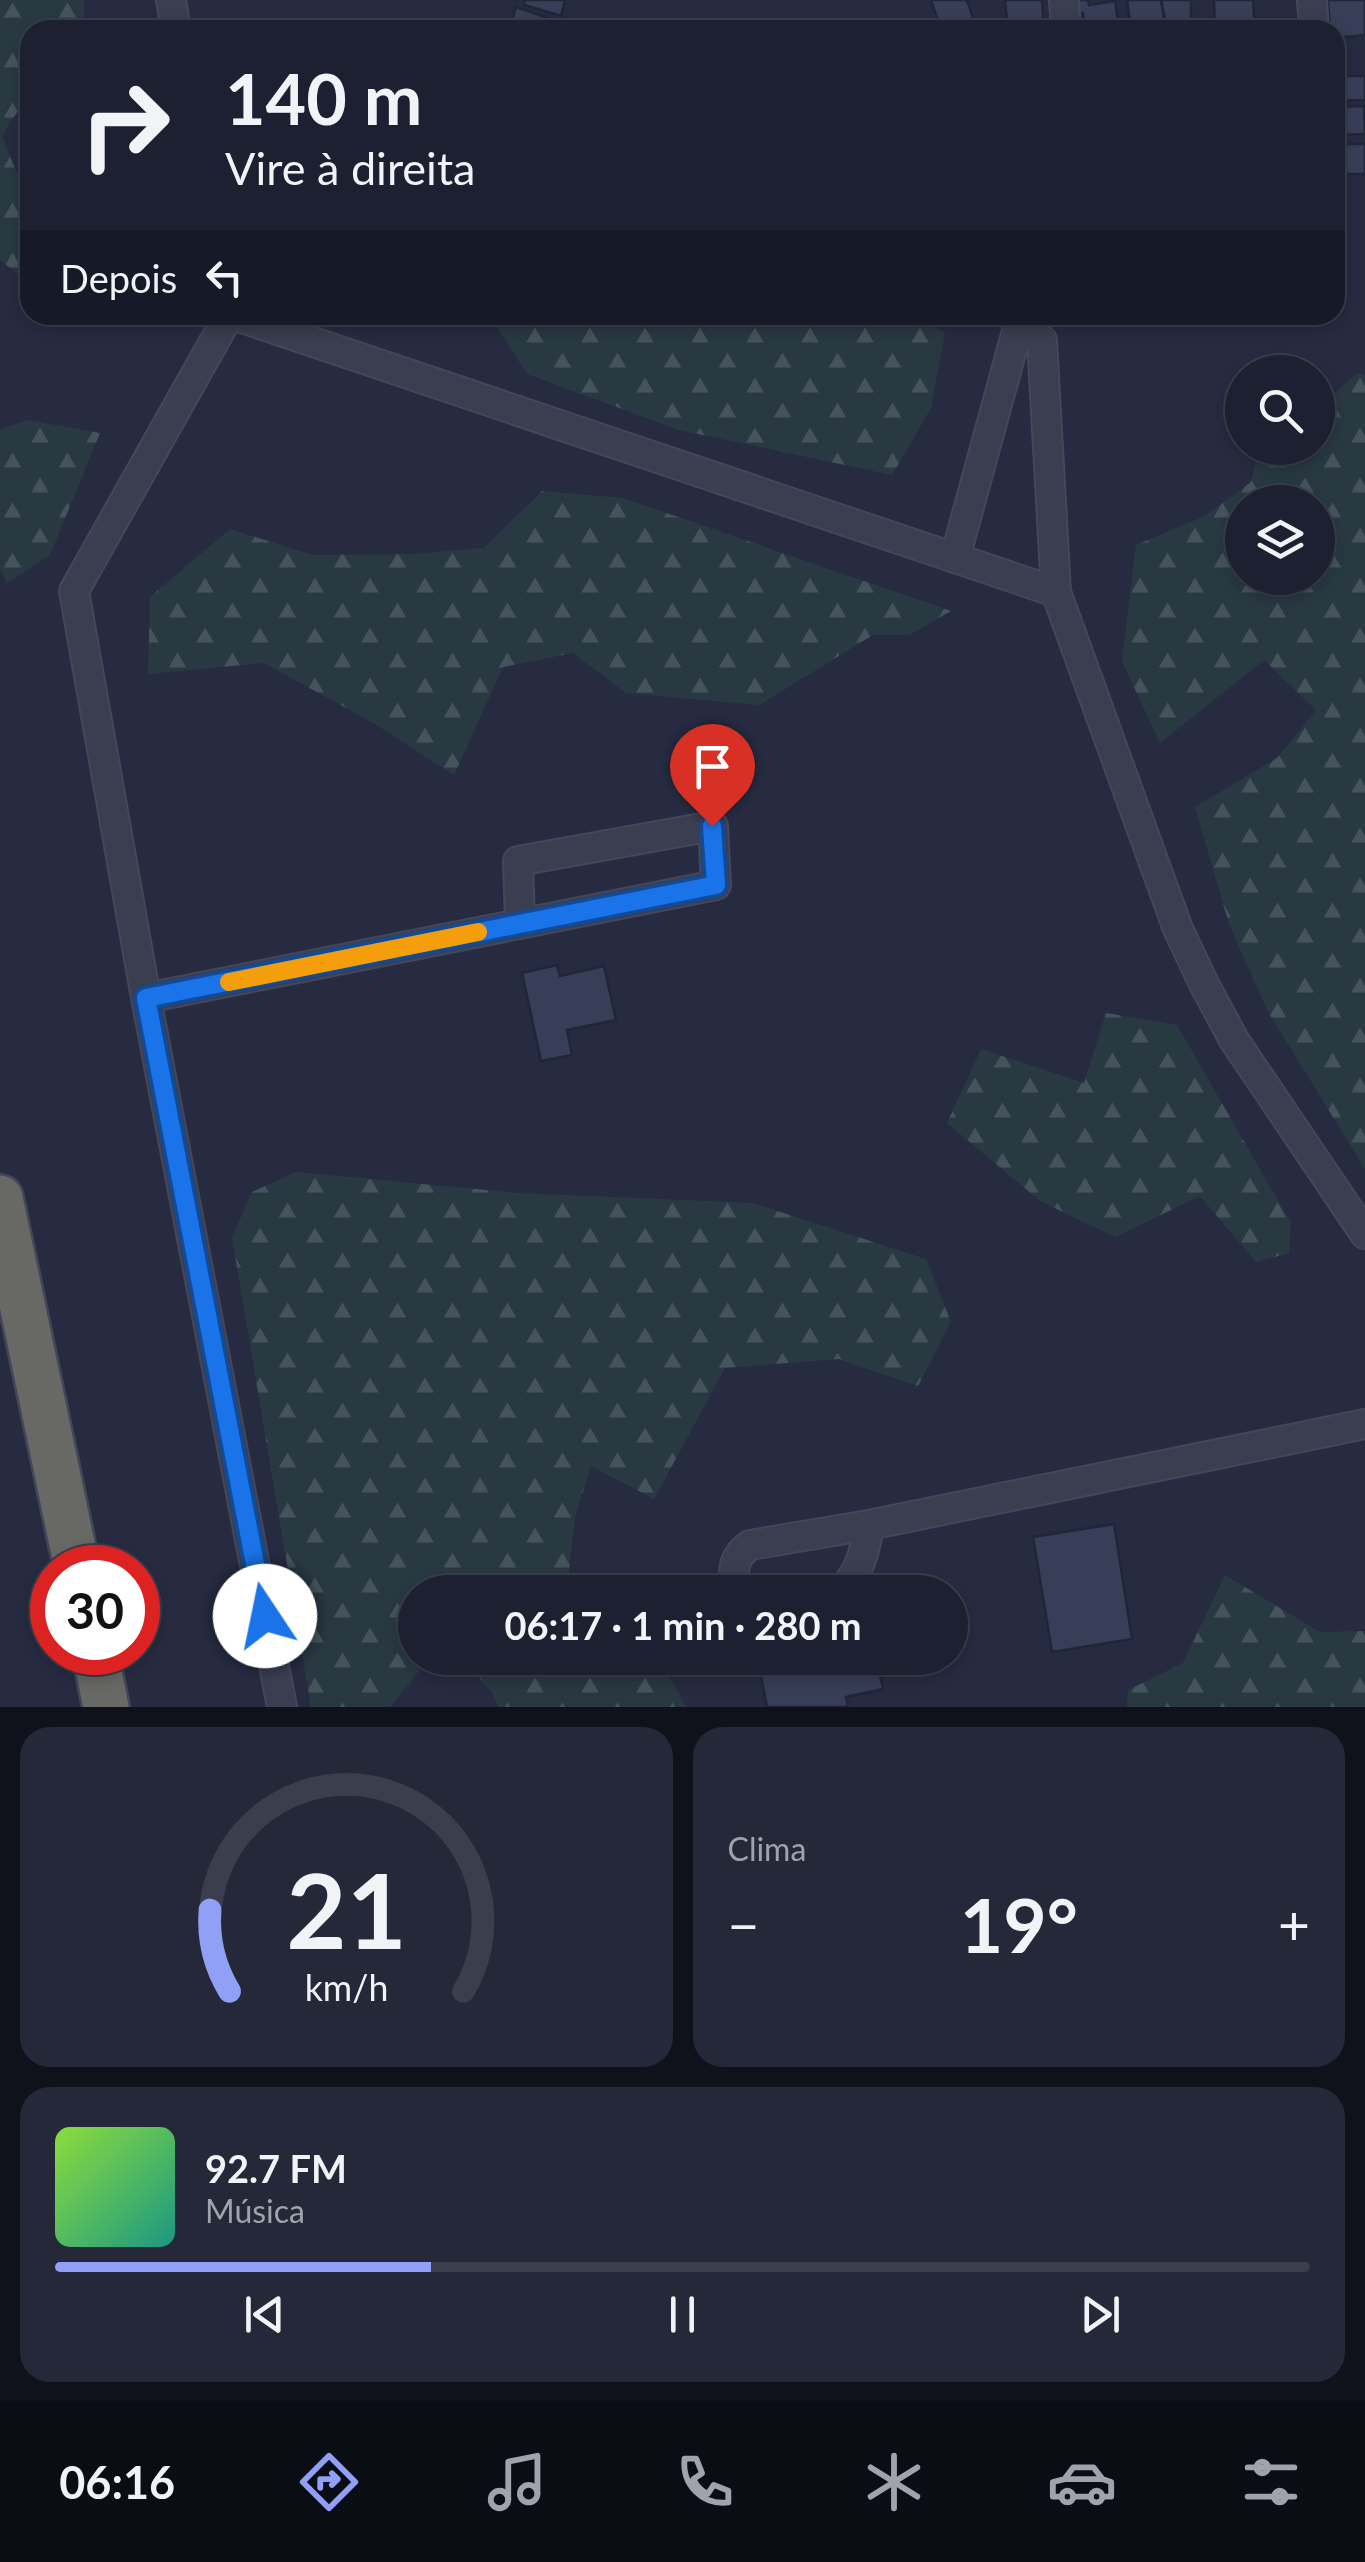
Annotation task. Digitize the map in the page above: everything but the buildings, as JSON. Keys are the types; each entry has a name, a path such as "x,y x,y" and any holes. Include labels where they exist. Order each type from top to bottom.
{"highway":[{"path":"0,1198 72,1545"},
{"path":"100,1675 106,1707"}],"street":[{"path":"225,325 74,591 146,998 282,1707"},
{"path":"261,325 1056,592"},
{"path":"954,558 1018,331 1042,340 1056,592 1178,929 1234,1040 1365,1234"},
{"path":"146,998 520,924 716,885 712,826 518,862 520,924"},
{"path":"734,1575 732,1566 739,1553 750,1545 1365,1424"},
{"path":"855,1575 869,1524"}],"green space":[{"path":"0,0 84,0 84,20 20,20 20,108 2,136 20,181 20,276 0,260"},
{"path":"495,325 931,325 945,332 931,408 892,475 679,430 527,374"},
{"path":"1358,373 1365,376 1365,1169 1267,1010 1229,924 1195,807 1277,758 1316,710 1264,660 1160,743 1122,661 1136,545 1203,517 1225,501 1225,595 1335,595 1335,485 1247,485 1255,465 1335,465 1335,393"},
{"path":"27,420 100,433 50,555 7,583 0,570 0,430"},
{"path":"542,491 623,498 951,611 909,635 873,635 759,705 626,693 573,653 503,667 454,775 375,724 264,663 148,674 150,597 230,529 312,555 413,554 484,548"},
{"path":"1106,1013 1177,1025 1291,1223 1289,1253 1256,1262 1200,1196 1115,1237 1040,1201 947,1123 981,1049 1084,1083"},
{"path":"296,1172 517,1193 753,1203 926,1259 951,1322 918,1386 839,1359 725,1368 654,1499 591,1466 575,1517 569,1575 398,1575 398,1675 416,1675 390,1707 311,1707 232,1238 252,1192"},
{"path":"1225,1575 1320,1632 1365,1631 1365,1707 1127,1707 1128,1690 1183,1663"},
{"path":"477,1675 668,1675 686,1707 499,1707"}],"slow traffic":[{"path":"229,982 478,932"}],"route":[{"path":"265,1616 146,998 716,885 712,826"}]}
